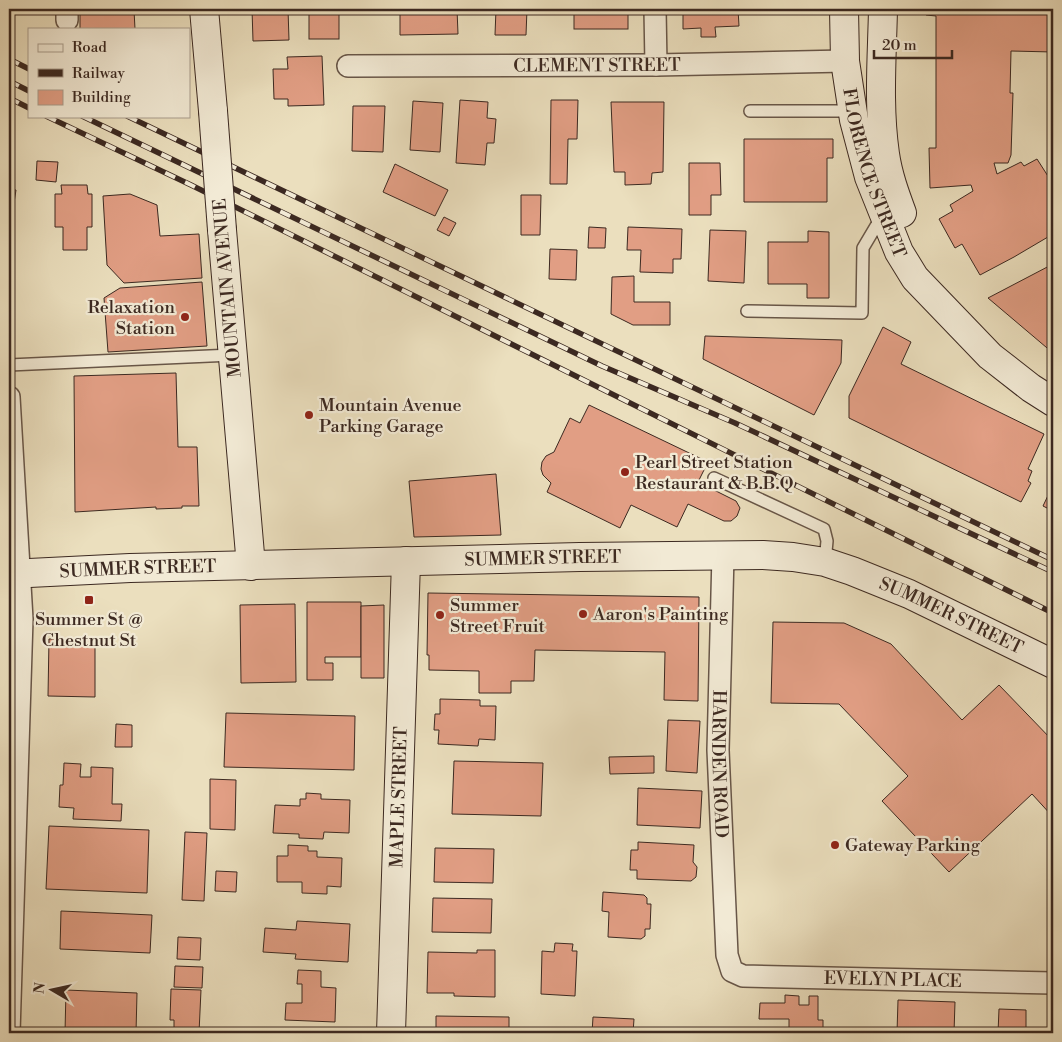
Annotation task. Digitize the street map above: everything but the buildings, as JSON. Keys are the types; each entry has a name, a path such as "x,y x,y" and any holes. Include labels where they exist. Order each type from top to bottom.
{"street":[{"name":"MOUNTAIN AVENUE","path":"204,9 251,566"},
{"path":"655,9 656,65"},
{"name":"FLORENCE STREET","path":"844,9 845,62 852,111 859,142 883,214 899,252 915,278 990,356 1031,388 1053,402"},
{"name":"FLORENCE STREET","path":"883,9 880,102 885,156 893,190 906,226 952,315"},
{"name":"CLEMENT STREET","path":"348,66 845,62"},
{"path":"9,397 14,573 22,619 9,1033"},
{"name":"SUMMER STREET","path":"14,573 406,561 724,555 786,556 824,562 909,594 1053,664"},
{"name":"HARNDEN ROAD","path":"724,555 718,750 727,955 732,971"},
{"name":"MAPLE STREET","path":"391,1033 406,561"},
{"name":"EVELYN PLACE","path":"732,971 744,976 1053,983"}],"lane":[{"path":"750,111 852,111"},
{"path":"747,311 862,313 863,248 883,214"},
{"path":"9,365 232,355"},
{"path":"714,478 824,530 828,541 824,562"}],"railway":[{"path":"9,59 28,68"},
{"path":"9,81 28,90"},
{"path":"9,98 28,108"},
{"path":"50,118 191,185 1053,613"},
{"path":"86,118 602,366 735,423 1053,572"},
{"path":"131,118 1053,560"}],"place":[{"name":"Relaxation Station","path":"185,317"},
{"name":"Mountain Avenue Parking Garage","path":"309,415"},
{"name":"Pearl Street Station Restaurant & B.B.Q","path":"625,472"},
{"name":"Summer St @ Chestnut St","path":"89,600"},
{"name":"Aaron's Painting","path":"583,614"},
{"name":"Summer Street Fruit","path":"440,615"},
{"name":"Gateway Parking","path":"835,845"}]}
